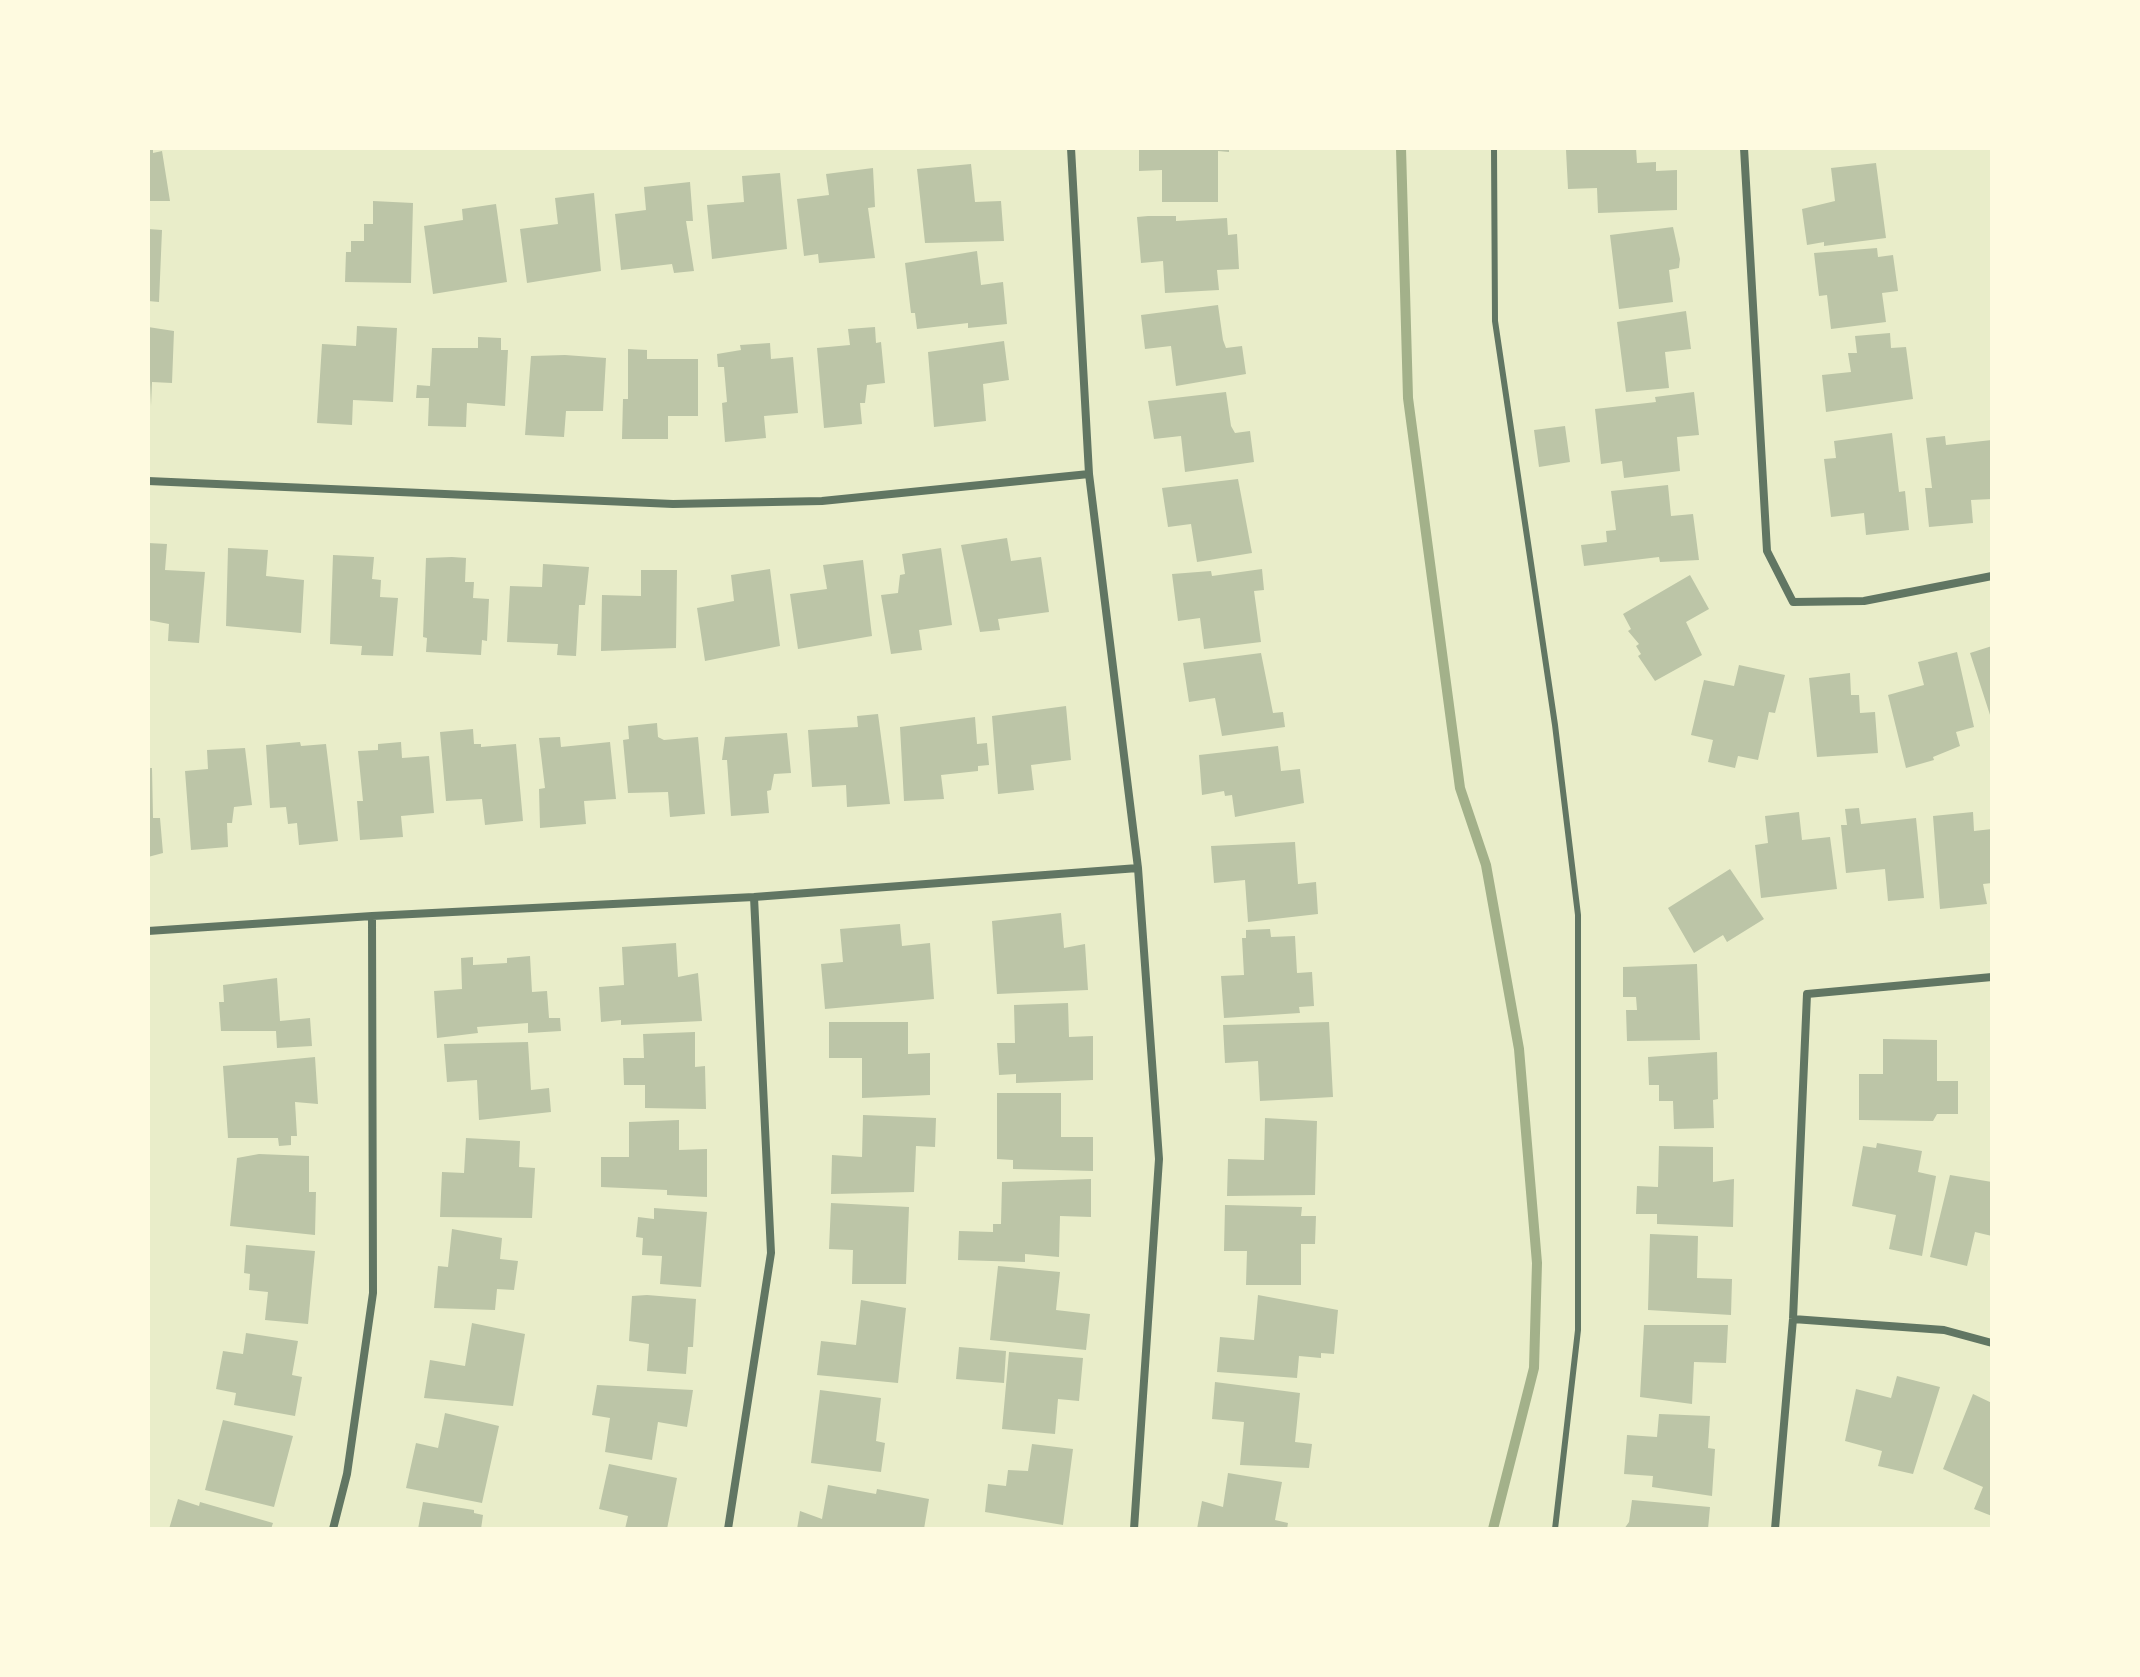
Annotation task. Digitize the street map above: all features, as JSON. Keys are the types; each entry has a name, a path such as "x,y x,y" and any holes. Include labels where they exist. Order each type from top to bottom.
{"street":[{"path":"1071,148 1089,474 1138,868 1159,1159 1134,1529"},
{"path":"1744,148 1767,551 1793,602 1864,601 1992,576"},
{"path":"148,481 673,504 822,501 1089,474"},
{"path":"148,931 372,916 754,897 1138,868"},
{"path":"728,1529 771,1253 754,897"},
{"path":"333,1529 347,1474 373,1293 372,916"},
{"path":"1775,1529 1793,1319 1807,994 1992,977"},
{"path":"1793,1319 1944,1330 1992,1343"}],"lane":[{"path":"1494,148 1495,321 1555,725 1578,915 1578,1330 1555,1529"}],"building":[{"path":"148,148 153,148 153,153 162,151 170,201 148,201"},
{"path":"1139,148 1229,148 1229,152 1218,151 1218,202 1162,202 1162,170 1139,171"},
{"path":"1636,148 1637,163 1656,162 1656,171 1677,170 1677,210 1598,213 1597,188 1568,189 1566,150"},
{"path":"1876,163 1886,238 1824,246 1824,242 1807,245 1802,209 1835,201 1831,168"},
{"path":"971,164 975,202 1001,201 1004,241 925,243 917,169"},
{"path":"873,168 875,207 868,208 875,258 819,263 818,254 804,256 797,199 829,195 826,174"},
{"path":"780,173 787,249 712,259 707,205 744,202 742,176"},
{"path":"690,182 693,221 686,221 694,271 674,273 672,264 621,270 615,214 646,210 644,187"},
{"path":"594,193 601,271 527,283 520,229 558,224 555,198"},
{"path":"373,201 413,203 411,283 345,282 346,252 351,252 351,241 364,241 364,224 373,224"},
{"path":"496,204 507,282 433,294 424,226 463,220 462,209"},
{"path":"1176,216 1176,221 1227,218 1228,235 1237,234 1239,269 1217,270 1219,290 1165,293 1163,261 1141,263 1137,217"},
{"path":"1673,227 1680,259 1679,268 1669,270 1673,302 1619,309 1610,235"},
{"path":"148,229 162,230 159,302 148,301"},
{"path":"1877,248 1878,257 1893,255 1898,291 1882,293 1886,322 1831,329 1827,295 1819,296 1814,253"},
{"path":"977,251 981,285 1003,282 1007,324 968,328 968,323 917,329 915,313 911,313 905,263"},
{"path":"1218,305 1226,348 1242,346 1246,374 1176,386 1171,346 1145,349 1141,315"},
{"path":"1686,311 1691,349 1665,352 1669,388 1626,392 1617,322"},
{"path":"357,326 397,328 393,402 353,400 352,425 317,423 322,344 356,346"},
{"path":"148,327 174,331 172,383 152,382 151,406"},
{"path":"875,327 876,343 881,342 885,383 867,385 865,403 860,403 862,424 824,428 817,348 850,345 848,329"},
{"path":"1890,333 1891,348 1906,347 1913,399 1826,412 1822,375 1851,372 1848,353 1857,353 1855,336"},
{"path":"478,337 501,338 501,350 508,350 505,406 467,403 466,427 428,426 429,398 416,398 417,385 430,386 432,348 478,348"},
{"path":"1004,341 1009,380 983,384 986,421 934,427 928,352"},
{"path":"770,343 771,359 793,357 798,413 764,416 766,438 725,442 722,403 727,402 724,367 718,367 717,354 741,350 740,345"},
{"path":"628,349 647,350 647,359 698,359 698,416 668,416 668,439 622,439 623,399 628,399"},
{"path":"531,356 606,358 603,411 566,411 564,437 525,435"},
{"path":"1226,392 1231,426 1235,433 1250,431 1254,462 1185,472 1181,436 1154,439 1148,401"},
{"path":"1694,392 1699,435 1677,437 1680,471 1624,478 1622,461 1601,464 1595,409 1656,402 1655,397"},
{"path":"1565,426 1570,462 1539,467 1534,430"},
{"path":"1892,433 1899,492 1905,491 1909,530 1866,535 1864,513 1831,517 1824,459 1836,458 1834,441"},
{"path":"1945,436 1946,445 1992,440 1992,499 1971,500 1973,523 1929,527 1925,488 1932,488 1926,438"},
{"path":"1238,479 1252,553 1197,562 1191,524 1168,527 1162,488"},
{"path":"1668,485 1671,516 1693,514 1699,560 1660,562 1659,557 1584,566 1581,545 1607,542 1606,531 1616,530 1611,491"},
{"path":"1007,538 1011,561 1041,557 1049,612 998,619 1000,630 980,632 961,545"},
{"path":"148,543 167,544 165,570 205,572 199,643 168,641 169,624 148,620"},
{"path":"228,548 268,550 266,576 304,580 301,633 226,626"},
{"path":"941,548 952,625 919,630 922,650 891,654 881,595 898,593 900,575 905,574 902,554"},
{"path":"333,555 374,557 372,579 381,580 380,597 398,598 393,656 361,655 362,646 330,644"},
{"path":"426,558 466,558 465,582 474,582 473,598 489,599 487,641 482,640 481,655 426,652 427,638 423,637"},
{"path":"863,560 872,636 798,649 790,594 827,589 823,565"},
{"path":"543,564 589,567 585,605 579,605 576,656 557,655 558,644 507,642 510,586 542,587"},
{"path":"770,569 780,646 705,661 697,608 734,601 731,575"},
{"path":"1262,569 1264,590 1254,591 1261,642 1204,649 1200,618 1178,621 1172,574 1211,571 1212,576"},
{"path":"641,570 677,570 676,648 601,651 602,595 641,596"},
{"path":"1690,575 1709,609 1686,622 1702,655 1655,681 1638,656 1641,654 1636,646 1639,644 1628,631 1631,629 1623,614"},
{"path":"1992,646 1992,718 1991,718 1970,653"},
{"path":"1957,652 1974,727 1956,732 1960,746 1933,757 1934,760 1906,768 1888,695 1924,685 1918,662"},
{"path":"1261,653 1273,713 1283,712 1285,727 1222,736 1215,698 1189,702 1183,663"},
{"path":"1739,665 1785,675 1775,713 1769,712 1758,760 1738,756 1735,768 1708,762 1713,740 1691,735 1704,680 1734,686"},
{"path":"1850,673 1851,695 1859,695 1860,713 1875,712 1878,753 1817,757 1809,678"},
{"path":"1066,706 1071,760 1031,765 1034,790 998,794 992,716"},
{"path":"878,714 890,804 847,807 846,785 812,787 808,730 858,727 857,716"},
{"path":"975,717 977,744 987,743 989,765 978,766 978,771 941,775 944,799 904,801 900,727"},
{"path":"657,723 658,737 664,740 698,737 705,814 670,817 668,792 628,793 623,740 629,739 628,726"},
{"path":"473,729 474,744 481,744 481,747 516,744 523,821 485,825 482,799 446,801 440,732"},
{"path":"787,733 791,773 774,774 771,790 767,791 769,813 731,816 727,760 722,760 725,737"},
{"path":"560,737 561,747 610,742 616,799 584,801 586,824 540,828 539,789 545,788 539,738"},
{"path":"300,742 301,746 326,744 338,841 299,845 297,823 288,824 286,807 270,808 266,745"},
{"path":"401,742 402,758 429,756 434,813 401,816 403,837 360,840 357,801 363,801 358,751 378,750 378,744"},
{"path":"1278,746 1281,771 1300,769 1304,803 1235,817 1232,795 1225,796 1224,791 1202,795 1199,755"},
{"path":"245,748 252,805 234,807 232,823 227,823 228,847 191,850 185,771 208,769 207,750"},
{"path":"148,768 152,768 153,818 160,818 163,853 148,857"},
{"path":"1859,808 1861,824 1916,818 1924,898 1888,901 1885,869 1846,873 1841,825 1847,825 1845,809"},
{"path":"1799,812 1802,840 1830,837 1837,889 1761,898 1755,845 1768,843 1765,816"},
{"path":"1973,812 1974,831 1992,829 1992,883 1983,884 1987,904 1940,909 1933,816"},
{"path":"1295,842 1298,884 1316,882 1318,914 1248,922 1245,880 1214,883 1211,846"},
{"path":"1730,869 1764,919 1727,942 1723,935 1694,953 1668,908"},
{"path":"1061,913 1064,948 1085,944 1088,990 997,994 992,921"},
{"path":"900,924 902,946 930,943 934,999 825,1009 821,964 843,962 840,929"},
{"path":"1270,929 1271,937 1295,936 1297,973 1312,972 1314,1006 1299,1007 1300,1013 1224,1018 1221,976 1244,975 1242,938 1246,938 1246,930"},
{"path":"676,943 678,977 698,973 702,1021 621,1025 621,1020 601,1022 599,987 624,985 622,947"},
{"path":"530,956 532,992 547,991 549,1018 560,1018 561,1031 528,1033 528,1023 477,1027 478,1033 437,1038 434,991 462,989 461,958 473,957 473,965 507,963 507,958"},
{"path":"1697,964 1700,1040 1627,1041 1626,1010 1637,1010 1636,997 1623,997 1623,967"},
{"path":"277,978 280,1021 310,1018 312,1046 277,1048 276,1031 221,1031 219,1002 224,1002 223,985"},
{"path":"1068,1003 1069,1037 1093,1036 1093,1080 1016,1083 1016,1074 999,1075 997,1043 1015,1043 1014,1005"},
{"path":"829,1022 908,1022 908,1054 930,1053 930,1095 862,1098 862,1058 829,1058"},
{"path":"1329,1022 1333,1097 1260,1101 1258,1061 1225,1063 1223,1025"},
{"path":"695,1032 695,1067 705,1066 706,1109 645,1108 645,1085 624,1085 623,1058 644,1058 643,1034"},
{"path":"1883,1039 1937,1040 1937,1081 1958,1081 1958,1114 1937,1114 1933,1121 1859,1120 1859,1074 1883,1074"},
{"path":"528,1042 531,1090 549,1088 551,1112 479,1120 477,1080 447,1082 444,1044"},
{"path":"1717,1052 1718,1099 1713,1100 1714,1128 1674,1129 1673,1101 1659,1101 1659,1085 1649,1085 1648,1057"},
{"path":"315,1057 318,1104 295,1102 297,1136 291,1136 291,1145 279,1146 278,1138 228,1138 223,1066"},
{"path":"997,1093 1061,1093 1061,1137 1093,1137 1093,1171 1013,1169 1013,1160 997,1159"},
{"path":"863,1115 936,1118 935,1147 916,1146 914,1192 831,1194 832,1155 862,1157"},
{"path":"1265,1118 1317,1121 1315,1195 1227,1196 1228,1159 1264,1160"},
{"path":"679,1120 679,1150 707,1149 707,1197 667,1195 667,1190 601,1187 601,1157 629,1157 629,1122"},
{"path":"466,1138 520,1141 519,1167 535,1168 532,1218 440,1217 442,1172 464,1173"},
{"path":"1877,1143 1922,1151 1918,1172 1936,1176 1922,1256 1889,1249 1896,1215 1852,1206 1863,1146 1876,1148"},
{"path":"1659,1146 1713,1147 1713,1182 1734,1179 1733,1227 1657,1224 1657,1214 1636,1214 1637,1186 1658,1187"},
{"path":"259,1154 309,1156 309,1192 316,1192 315,1235 230,1226 237,1158"},
{"path":"1950,1175 1992,1182 1992,1236 1975,1232 1967,1266 1930,1257"},
{"path":"1091,1179 1091,1217 1060,1216 1059,1257 1025,1254 1025,1262 958,1260 959,1231 993,1232 993,1224 1001,1224 1002,1182"},
{"path":"831,1203 909,1207 906,1284 852,1284 853,1250 829,1249"},
{"path":"1225,1205 1302,1207 1301,1216 1316,1216 1315,1244 1301,1244 1301,1285 1246,1285 1247,1251 1224,1251"},
{"path":"654,1208 707,1212 701,1287 660,1284 662,1256 642,1255 643,1238 636,1237 638,1217 654,1219"},
{"path":"452,1229 502,1238 500,1259 518,1261 514,1290 497,1289 495,1310 434,1308 438,1266 448,1267"},
{"path":"1650,1234 1698,1236 1697,1278 1732,1279 1731,1315 1648,1310"},
{"path":"246,1245 315,1251 308,1324 265,1320 268,1292 249,1290 250,1274 244,1273"},
{"path":"998,1266 1060,1272 1056,1310 1090,1314 1086,1350 990,1340"},
{"path":"1258,1295 1338,1310 1334,1354 1321,1353 1321,1358 1299,1356 1297,1378 1217,1372 1220,1337 1254,1340"},
{"path":"632,1296 696,1299 693,1347 688,1347 686,1374 647,1371 649,1344 629,1341"},
{"path":"861,1300 906,1308 898,1383 817,1375 821,1341 856,1345"},
{"path":"472,1323 525,1334 513,1406 424,1398 430,1360 465,1366"},
{"path":"1644,1325 1728,1325 1726,1363 1694,1362 1692,1404 1640,1397"},
{"path":"246,1333 298,1341 292,1375 302,1377 295,1416 234,1405 236,1393 216,1389 223,1351 243,1354"},
{"path":"959,1347 1006,1351 1004,1383 956,1379"},
{"path":"1009,1352 1083,1358 1079,1401 1058,1399 1055,1434 1002,1429"},
{"path":"1897,1376 1940,1387 1913,1474 1878,1466 1882,1451 1845,1441 1856,1389 1891,1398"},
{"path":"1215,1382 1300,1393 1295,1442 1312,1444 1309,1468 1240,1465 1244,1422 1212,1419"},
{"path":"597,1385 693,1390 687,1427 658,1422 652,1460 605,1452 610,1418 592,1415"},
{"path":"820,1390 881,1398 876,1441 885,1443 881,1472 811,1463"},
{"path":"1973,1394 1992,1403 1992,1516 1974,1509 1983,1487 1943,1469"},
{"path":"445,1413 499,1426 482,1503 406,1488 416,1443 438,1448"},
{"path":"1659,1414 1710,1416 1708,1448 1715,1449 1712,1496 1652,1487 1653,1476 1624,1474 1627,1435 1657,1437"},
{"path":"223,1420 293,1436 274,1507 205,1490"},
{"path":"1032,1444 1073,1449 1063,1525 985,1512 988,1484 1006,1486 1008,1470 1028,1471"},
{"path":"609,1464 677,1478 667,1529 625,1529 628,1516 599,1509"},
{"path":"1228,1473 1282,1482 1275,1520 1288,1523 1287,1529 1197,1529 1202,1501 1223,1507"},
{"path":"828,1485 876,1494 877,1489 929,1499 924,1529 797,1529 800,1511 822,1519"},
{"path":"178,1499 199,1506 200,1502 273,1523 271,1529 169,1529"},
{"path":"1632,1500 1710,1507 1708,1529 1624,1529 1629,1522"},
{"path":"423,1502 474,1510 474,1513 483,1515 481,1529 418,1529"}],"waterway":[{"path":"1401,148 1408,398 1460,788 1486,865 1519,1049 1537,1263 1534,1368 1493,1529"}]}
